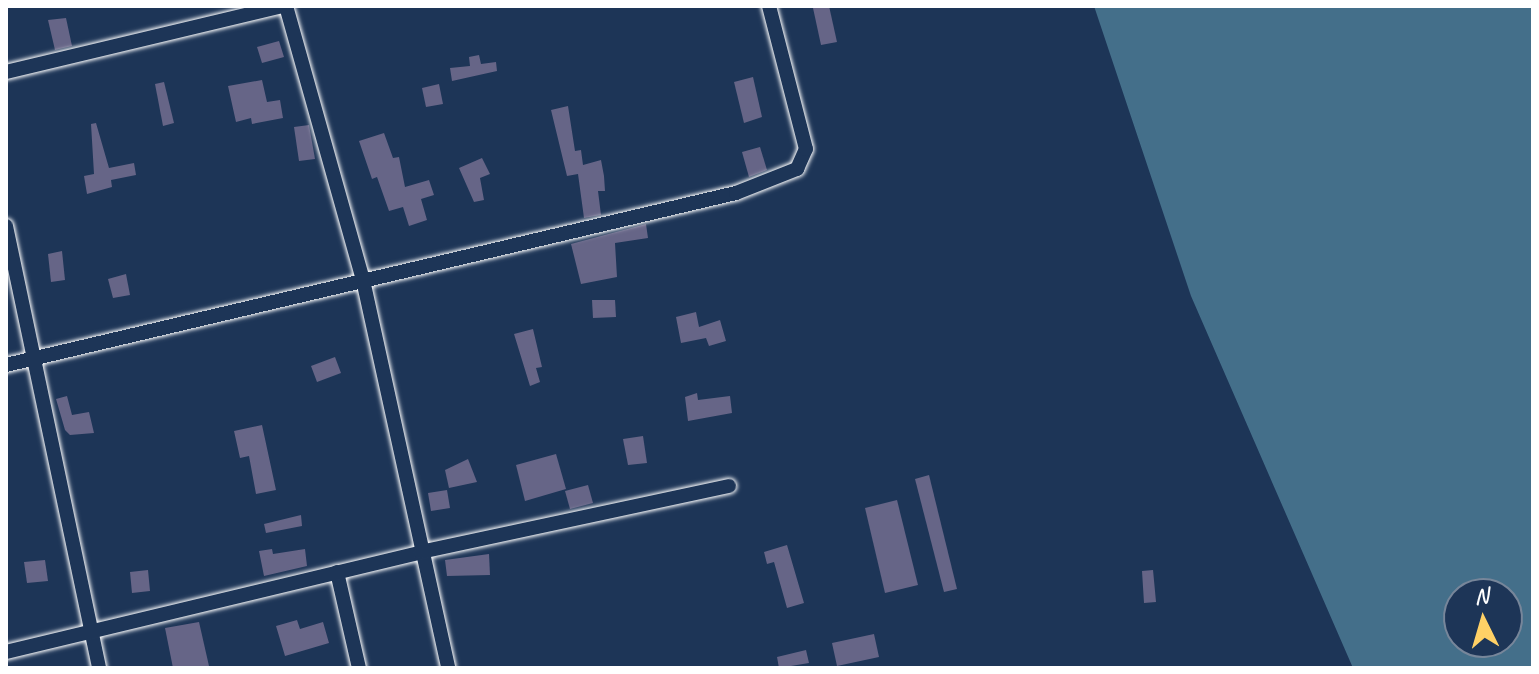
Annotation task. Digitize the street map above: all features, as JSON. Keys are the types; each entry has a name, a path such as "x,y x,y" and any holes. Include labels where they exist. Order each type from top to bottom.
{"street":[{"path":"6,72 284,6 363,280 448,668"},
{"path":"6,365 736,193 797,169 806,149 769,6"},
{"path":"6,226 99,668"},
{"path":"6,652 421,552 729,486"},
{"path":"337,572 359,668"}],"water":[{"path":"1094,6 1533,6 1533,668 1353,668 1191,296"}],"building":[{"path":"829,6 837,42 821,45 813,8"},
{"path":"66,18 72,46 55,50 48,20"},
{"path":"279,41 284,57 262,63 257,47"},
{"path":"479,55 481,64 496,62 497,71 452,81 450,68 470,66 469,57"},
{"path":"753,77 762,117 744,123 734,82"},
{"path":"262,80 267,102 280,100 283,118 252,124 251,118 236,122 228,86"},
{"path":"164,82 174,123 163,126 155,84"},
{"path":"439,84 443,104 426,107 422,88"},
{"path":"568,106 575,151 581,150 583,165 601,160 605,191 598,191 601,215 584,218 578,174 567,176 551,110"},
{"path":"96,123 109,168 134,163 136,175 111,180 112,187 87,194 84,176 94,174 91,124"},
{"path":"309,125 315,159 299,161 294,127"},
{"path":"384,133 393,158 399,157 405,187 429,180 434,195 421,199 427,220 409,226 403,207 389,211 377,177 372,179 359,141"},
{"path":"760,147 767,170 749,177 742,152"},
{"path":"482,158 490,174 480,178 484,200 474,202 459,168"},
{"path":"646,224 648,238 615,243 617,277 581,284 571,244"},
{"path":"62,251 65,280 51,282 48,254"},
{"path":"126,274 130,295 113,298 108,279"},
{"path":"592,300 615,300 616,317 593,318"},
{"path":"696,312 699,327 720,320 726,341 709,346 706,338 681,343 676,317"},
{"path":"533,329 542,367 536,368 540,382 530,386 514,334"},
{"path":"335,357 341,373 317,382 311,366"},
{"path":"697,393 698,400 730,396 732,413 688,421 685,397"},
{"path":"67,396 72,415 89,412 94,433 70,435 65,430 56,399"},
{"path":"262,425 276,490 256,494 249,456 240,458 234,431"},
{"path":"643,436 647,463 628,465 623,439"},
{"path":"556,454 566,489 525,501 516,465"},
{"path":"468,459 477,482 449,488 445,470"},
{"path":"929,475 957,589 944,592 915,479"},
{"path":"588,485 593,503 570,509 565,491"},
{"path":"447,490 450,508 431,511 428,493"},
{"path":"897,500 918,585 885,593 865,508"},
{"path":"301,515 302,526 266,533 264,524"},
{"path":"787,545 804,603 787,608 774,562 767,564 764,552"},
{"path":"272,549 273,554 305,549 307,566 264,576 259,551"},
{"path":"489,554 490,575 447,576 445,560"},
{"path":"45,560 48,581 27,583 24,562"},
{"path":"148,570 150,591 132,593 130,572"},
{"path":"1153,570 1156,602 1144,603 1142,571"},
{"path":"297,620 300,629 323,622 329,643 285,656 276,626"},
{"path":"199,622 209,666 173,668 165,628"},
{"path":"874,634 879,657 837,666 832,643"},
{"path":"806,650 809,663 779,668 777,657"}]}
